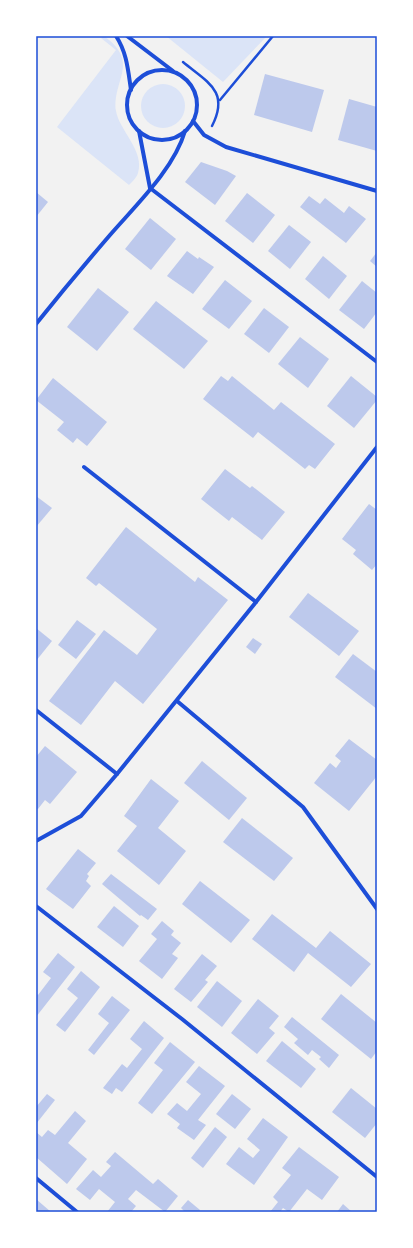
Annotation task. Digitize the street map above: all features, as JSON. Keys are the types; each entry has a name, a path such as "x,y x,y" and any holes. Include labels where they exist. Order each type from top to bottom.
{"street":[{"path":"116,36 122,44 127,58 131,90"},
{"path":"36,324 71,280 150,188 180,147 185,131 193,121 197,102 195,93 190,84 127,36"},
{"path":"175,72 160,71 145,75 137,81 131,90 128,101 128,112 132,123 139,131 157,140 167,140 185,131"},
{"path":"193,121 207,137 226,147 377,191"},
{"path":"139,131 150,188 377,362"},
{"path":"36,841 81,816 177,701 377,447"},
{"path":"84,467 256,602"},
{"path":"177,701 303,807 377,909"},
{"path":"36,710 117,774"},
{"path":"36,906 182,1019 377,1177"},
{"path":"36,1178 76,1212"}],"path":[{"path":"207,137 217,117 220,101 273,36"},
{"path":"178,59 214,89 220,101"}],"shaded area":[{"path":"104,36 115,46 121,55 123,63 116,100 116,111 122,126 135,149 139,165 137,175 129,185 57,127 116,50 101,38"},
{"path":"166,36 267,36 223,82"},
{"path":"159,84 167,84 179,90 185,102 185,110 179,122 167,128 159,128 147,122 141,110 141,102 147,90"}],"building":[{"path":"265,74 324,90 312,132 254,115"},
{"path":"349,99 377,107 377,151 338,140"},
{"path":"201,162 227,171 236,176 215,205 185,182"},
{"path":"36,192 48,202 36,217"},
{"path":"247,193 275,215 253,243 225,221"},
{"path":"309,196 320,204 325,198 344,213 349,206 366,219 346,243 300,207"},
{"path":"150,218 176,239 151,270 125,249"},
{"path":"289,225 311,242 290,269 268,251"},
{"path":"187,251 198,259 199,257 214,267 193,294 167,276"},
{"path":"377,252 377,267 370,261"},
{"path":"323,256 347,276 329,299 305,279"},
{"path":"225,280 252,301 229,329 202,309"},
{"path":"362,281 377,293 377,312 364,329 339,310"},
{"path":"98,288 129,312 97,351 67,327"},
{"path":"156,301 208,341 184,369 133,329"},
{"path":"264,308 289,327 269,353 244,334"},
{"path":"300,337 329,359 308,388 278,364"},
{"path":"221,376 228,381 232,376 274,410 281,402 335,444 315,469 309,465 305,469 258,432 253,438 203,399"},
{"path":"351,376 377,397 377,400 354,428 327,406"},
{"path":"53,378 107,422 87,446 77,438 73,443 57,430 64,422 36,400"},
{"path":"225,469 250,488 252,486 285,512 262,540 232,517 229,521 201,499"},
{"path":"36,496 52,508 36,527"},
{"path":"369,504 377,510 377,564 372,570 353,554 356,550 342,539"},
{"path":"126,527 195,582 198,577 228,600 143,704 115,681 81,725 49,701 104,630 137,655 157,629 99,583 96,586 86,578"},
{"path":"308,593 359,631 339,656 289,617"},
{"path":"77,620 96,634 76,659 58,645"},
{"path":"36,628 52,641 36,661"},
{"path":"253,638 262,644 255,654 246,647"},
{"path":"353,654 377,672 377,709 335,677"},
{"path":"349,739 377,760 377,776 349,811 314,783 330,763 336,768 341,761 335,756"},
{"path":"45,746 77,772 50,804 45,800 38,809 36,808 36,757"},
{"path":"202,761 247,798 229,820 184,783"},
{"path":"151,779 179,801 158,828 186,851 159,885 117,851 137,826 124,816"},
{"path":"242,818 293,858 274,881 223,842"},
{"path":"78,849 96,863 87,874 89,876 86,881 91,886 73,909 46,889"},
{"path":"111,874 157,909 148,920 141,915 140,916 102,884"},
{"path":"200,881 250,920 231,943 182,904"},
{"path":"114,906 139,926 123,947 97,927"},
{"path":"272,914 316,948 330,931 371,964 351,987 308,953 294,972 252,939"},
{"path":"162,921 174,931 171,935 181,943 172,954 178,958 162,979 139,961 157,939 151,934"},
{"path":"58,953 75,967 36,1017 36,993 38,995 51,978 43,972"},
{"path":"202,954 217,966 205,980 208,982 191,1002 174,989"},
{"path":"81,971 100,987 65,1032 56,1025 78,998 67,989"},
{"path":"217,981 242,1001 222,1027 197,1007"},
{"path":"341,994 377,1023 377,1051 371,1059 321,1019"},
{"path":"112,996 130,1010 94,1055 88,1050 109,1023 98,1014"},
{"path":"258,999 279,1016 269,1028 275,1033 257,1054 231,1033"},
{"path":"292,1017 339,1055 329,1068 319,1059 321,1057 312,1050 308,1055 294,1043 298,1039 284,1027"},
{"path":"144,1021 164,1038 122,1092 116,1088 112,1094 103,1088 122,1064 127,1068 142,1049 130,1039"},
{"path":"282,1041 316,1069 301,1088 266,1061"},
{"path":"170,1042 195,1062 152,1114 138,1103 163,1070 154,1063"},
{"path":"199,1066 225,1086 198,1120 206,1125 194,1140 177,1128 180,1124 167,1114 177,1103 187,1111 201,1094 186,1082"},
{"path":"351,1088 377,1109 377,1123 365,1138 332,1112"},
{"path":"47,1094 55,1100 36,1124 36,1107"},
{"path":"232,1094 251,1109 235,1129 216,1114"},
{"path":"75,1111 86,1121 68,1143 87,1159 67,1184 36,1157 36,1132 42,1137 48,1130 55,1135"},
{"path":"263,1118 288,1137 254,1185 226,1164 239,1147 253,1158 260,1150 247,1139"},
{"path":"215,1127 227,1137 203,1168 191,1158"},
{"path":"299,1147 339,1177 322,1200 307,1189 289,1212 283,1208 280,1212 270,1212 278,1202 273,1197 291,1175 282,1168"},
{"path":"115,1152 153,1184 158,1179 178,1196 165,1212 136,1190 128,1199 136,1206 131,1212 107,1212 115,1202 99,1189 90,1200 76,1189 93,1170 101,1177 111,1166 106,1162"},
{"path":"36,1199 51,1212 36,1212"},
{"path":"188,1200 200,1210 199,1212 185,1212 181,1208"},
{"path":"343,1204 352,1212 337,1212"}]}
